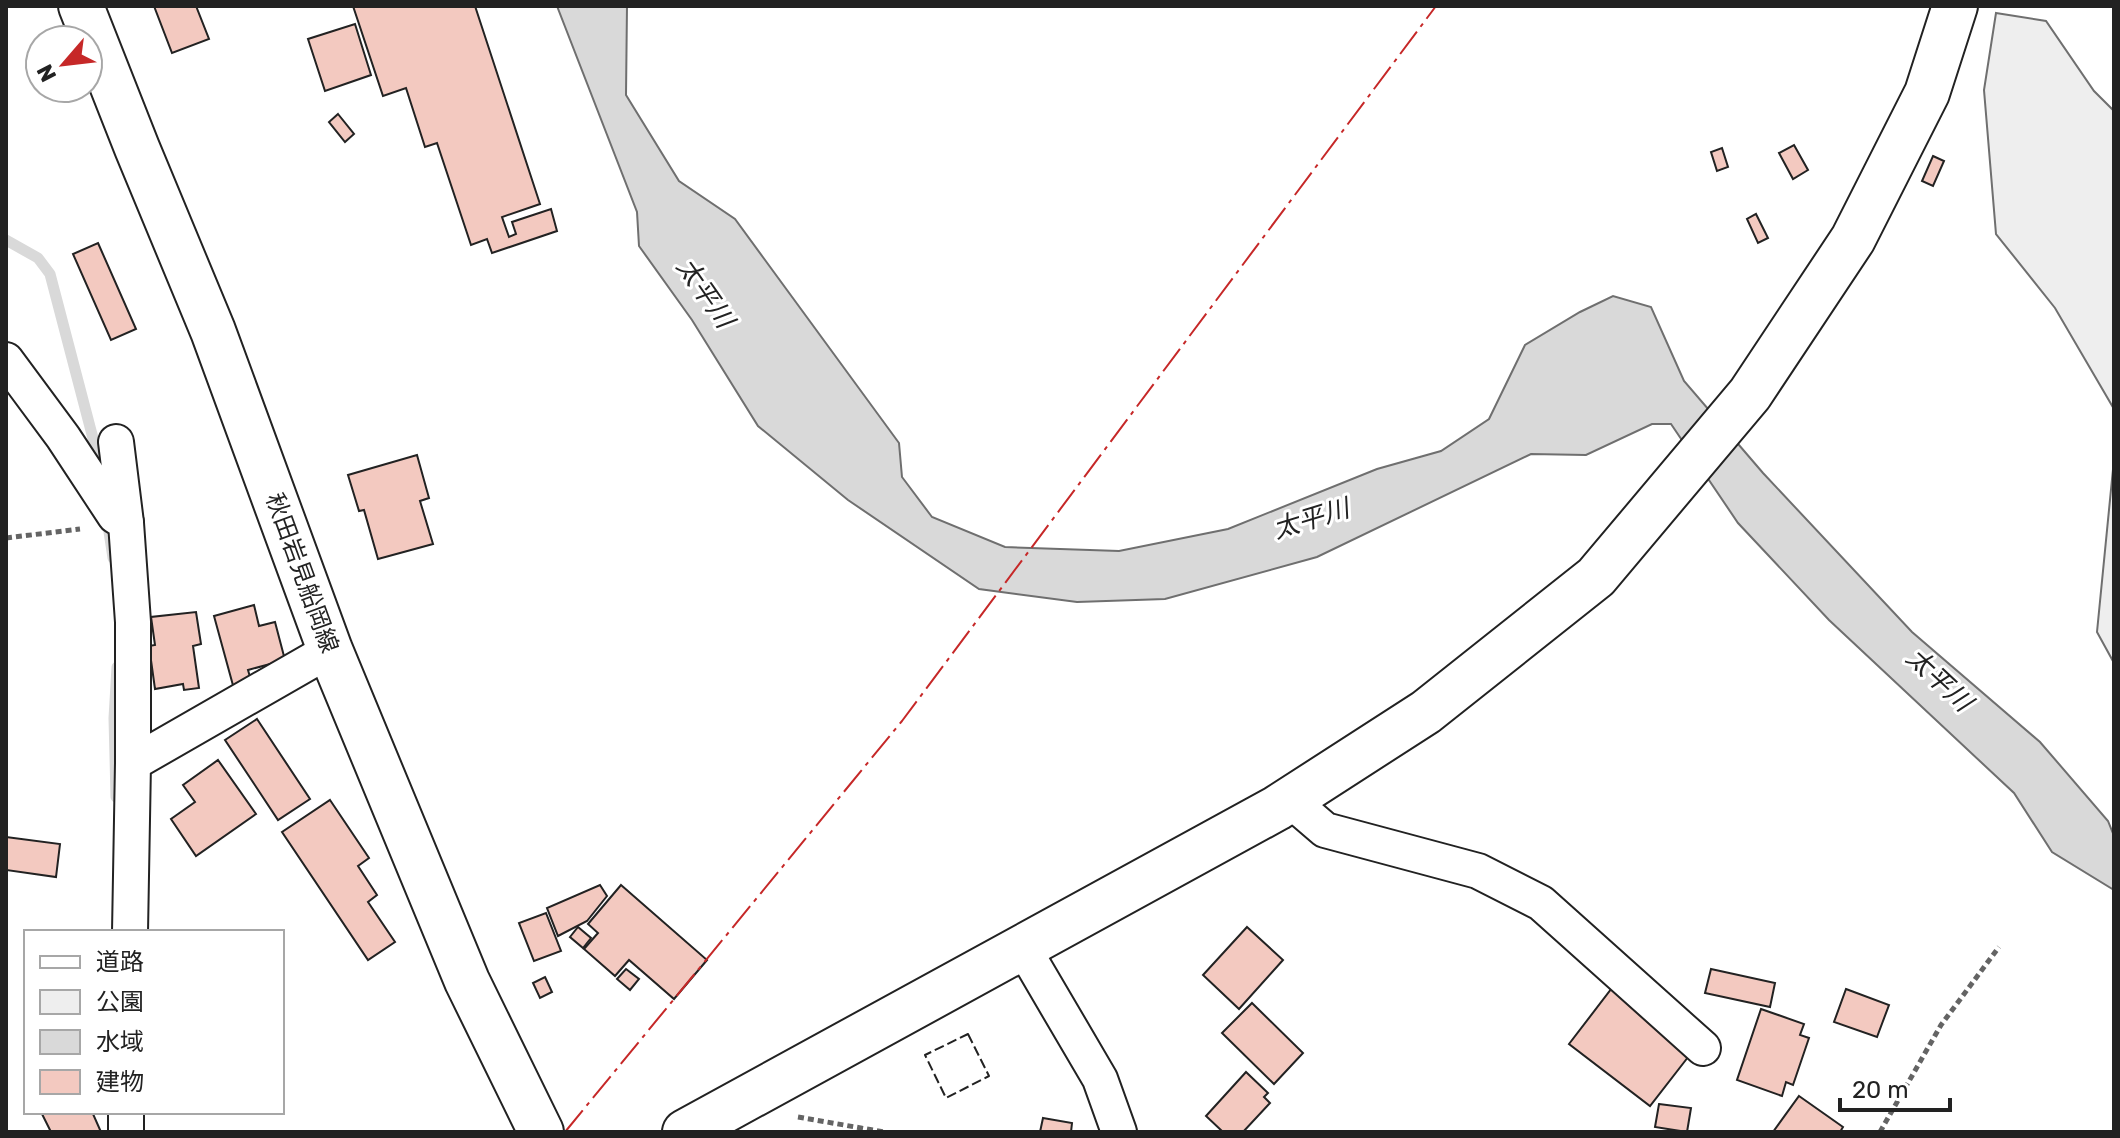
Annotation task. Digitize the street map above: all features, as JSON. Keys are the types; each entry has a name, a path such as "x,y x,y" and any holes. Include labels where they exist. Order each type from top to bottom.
{"street":[{"name":"秋田岩見船岡線","path":"81,6 213,331 330,650 467,981 541,1132"},
{"path":"685,1132 1290,800 1426,712 1596,577 1750,394 1853,239 1927,93 1955,6"},
{"path":"6,360 63,437 115,516 126,523"},
{"path":"116,442 133,622 130,930"},
{"path":"133,763 330,650"},
{"path":"1290,800 1325,830 1478,871 1541,903 1703,1048"},
{"path":"1022,946 1100,1079 1119,1132"}],"path":[{"path":"6,538 126,523"},
{"path":"1880,1132 1941,1025 1999,947"},
{"path":"796,1117 884,1132"}],"green space":[{"path":"1996,13 2046,21 2094,91 2114,111 2114,409 2055,308 1996,234 1984,90"},
{"path":"2114,459 2114,663 2097,632"}],"water":[{"name":"太平川","path":"557,6 627,6 626,95 679,181 735,219 899,443 902,477 932,517 1005,547 1119,551 1228,529 1377,469 1441,451 1489,419 1525,345 1613,296 1651,307 1684,381 1763,473 1912,632 2040,742 2108,821 2114,836 2114,890 2052,852 2014,793 1829,620 1738,523 1671,424 1652,424 1586,455 1531,454 1317,557 1165,599 1077,602 979,589 848,500 758,426 692,320 639,246 637,212"}],"building":[{"path":"154,6 196,6 209,39 172,53"},
{"path":"353,6 475,6 540,204 502,217 509,237 516,234 512,222 551,209 557,231 492,253 487,239 471,245 437,143 425,147 406,88 383,96"},
{"path":"355,24 371,75 325,91 308,39"},
{"path":"338,114 354,134 345,142 329,122"},
{"path":"1794,145 1808,170 1793,179 1779,153"},
{"path":"1722,148 1728,167 1717,171 1711,152"},
{"path":"1933,156 1944,161 1933,186 1922,181"},
{"path":"1756,214 1768,238 1758,243 1747,219"},
{"path":"98,243 136,329 111,340 73,254"},
{"path":"417,455 429,498 420,501 433,544 378,559 364,510 359,511 348,475"},
{"path":"254,605 259,626 275,622 285,660 248,670 252,684 234,689 214,616"},
{"path":"196,612 201,644 193,646 199,688 184,690 183,684 155,689 149,646 155,645 151,617"},
{"path":"257,719 310,799 278,820 225,740"},
{"path":"218,760 256,814 196,856 171,819 195,802 183,785"},
{"path":"330,800 369,858 358,866 377,895 368,902 395,942 368,960 282,832"},
{"path":"6,837 60,844 56,877 6,870"},
{"path":"600,885 607,896 587,921 558,936 547,908"},
{"path":"621,885 707,960 674,999 629,960 615,976 584,949 598,933 588,924"},
{"path":"546,913 561,951 534,961 519,923"},
{"path":"578,927 591,938 583,948 570,937"},
{"path":"1247,927 1283,960 1239,1009 1203,975"},
{"path":"626,969 639,979 630,990 617,979"},
{"path":"1711,969 1775,983 1770,1007 1705,993"},
{"path":"545,977 552,992 540,998 533,983"},
{"path":"1615,984 1692,1052 1650,1106 1569,1044"},
{"path":"1846,989 1889,1005 1877,1037 1834,1022"},
{"path":"1252,1003 1303,1053 1274,1084 1222,1033"},
{"path":"1761,1009 1804,1024 1800,1035 1809,1038 1793,1085 1786,1082 1782,1096 1737,1080"},
{"path":"1246,1072 1268,1093 1264,1097 1270,1103 1243,1132 1223,1132 1206,1116"},
{"path":"1799,1096 1843,1127 1840,1132 1773,1132"},
{"path":"1659,1104 1691,1108 1687,1132 1655,1127"},
{"path":"42,1114 93,1114 101,1132 51,1132"},
{"path":"1043,1118 1072,1123 1071,1132 1040,1132"}],"waterway":[{"path":"6,240 38,258 50,274 99,471"},
{"path":"107,519 113,558"},
{"path":"116,797 114,718 117,667"}],"fence":[{"path":"968,1034 989,1076 946,1098 925,1055 968,1034"}],"power":[{"path":"565,1132 902,721 1436,6"}]}
